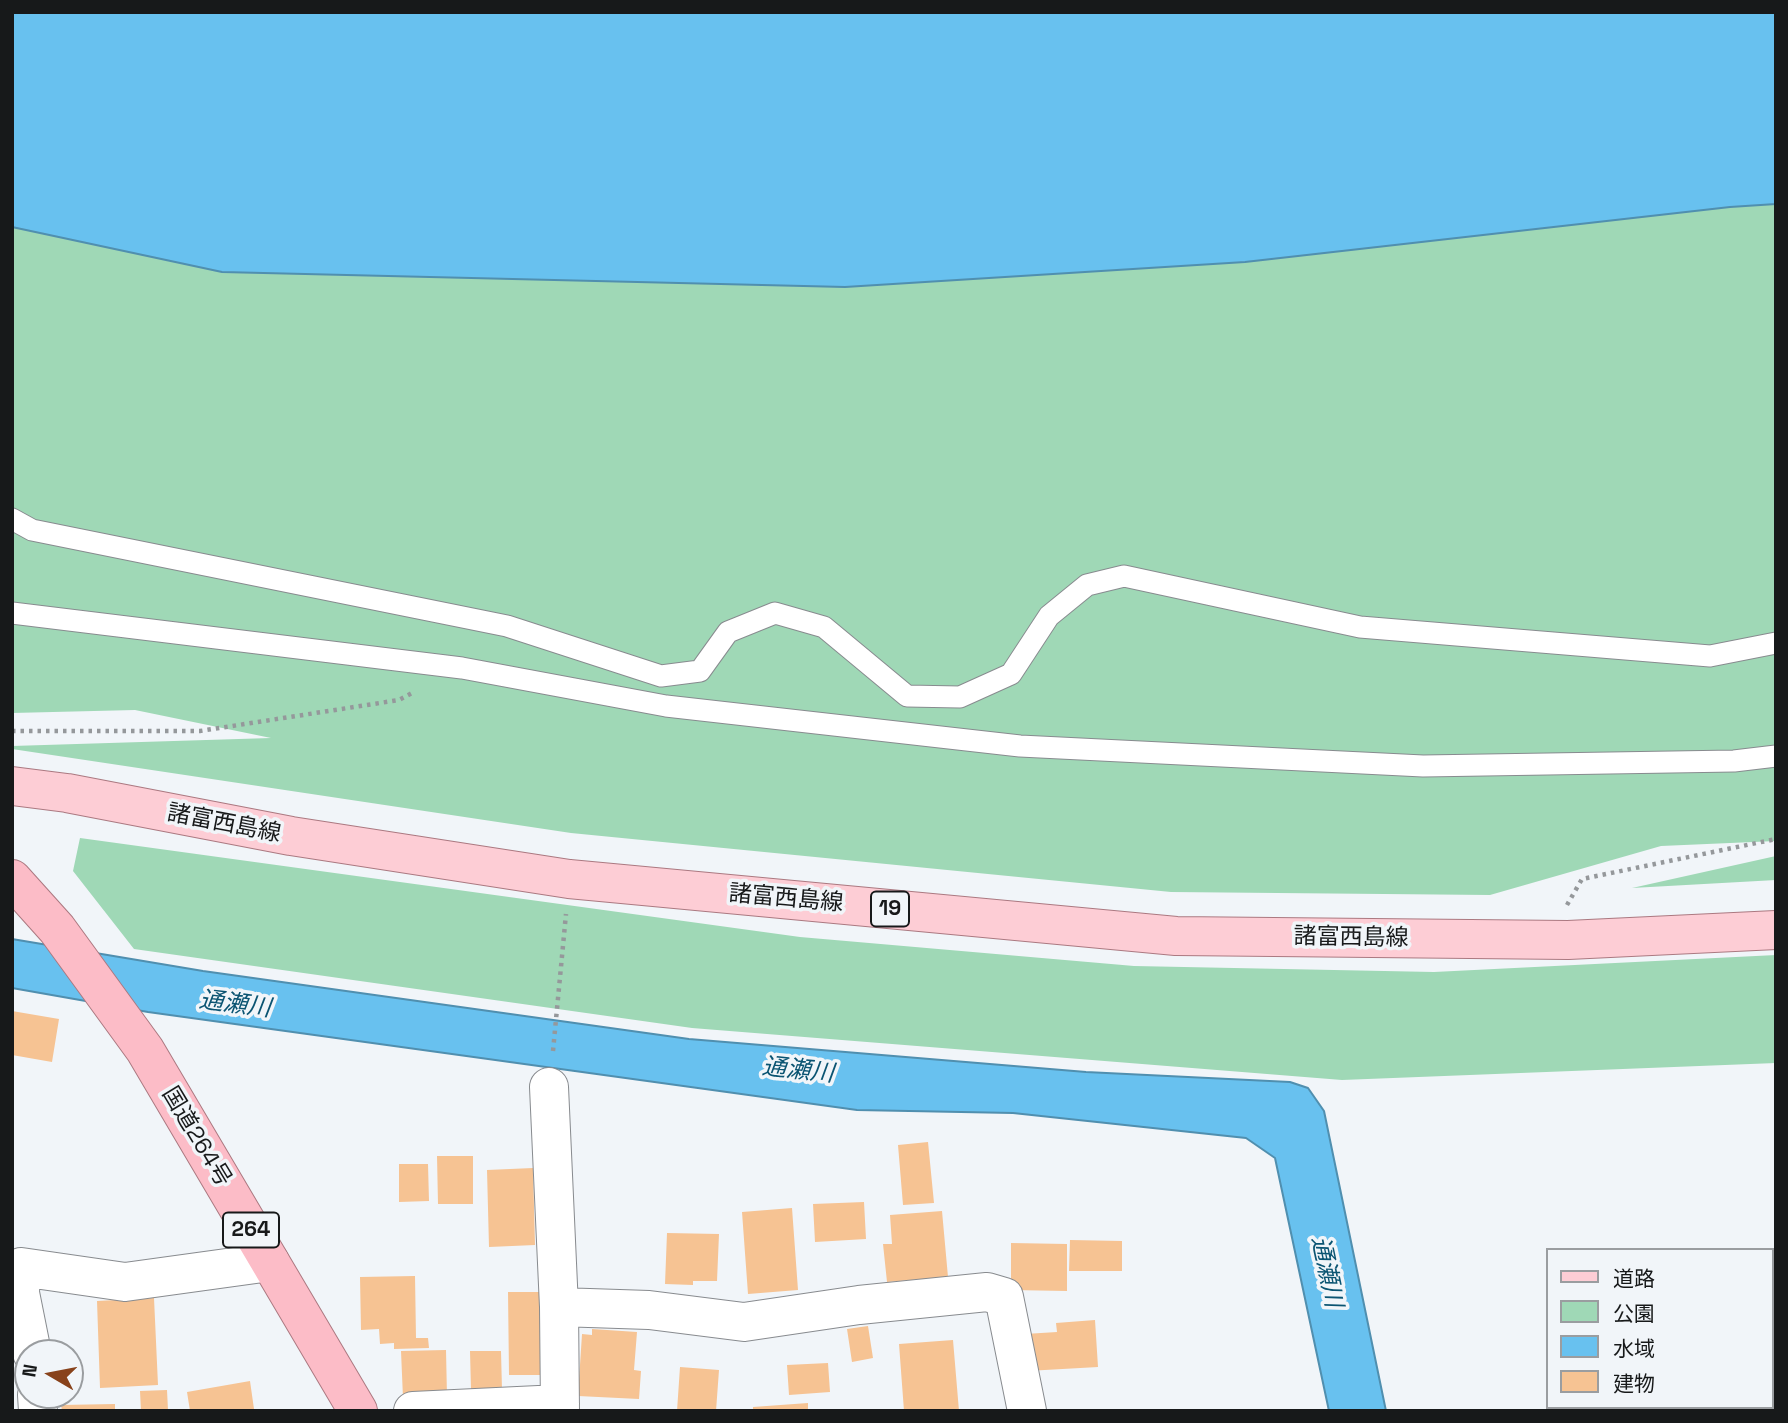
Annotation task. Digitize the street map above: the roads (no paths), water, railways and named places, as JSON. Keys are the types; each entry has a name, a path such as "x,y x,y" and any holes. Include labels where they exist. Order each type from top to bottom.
{"highway":[{"name":"国道264号","path":"12,880 57,929 145,1050 358,1411"}],"main road":[{"name":"諸富西島線","path":"12,786 67,793 291,836 569,879 1176,936 1568,940 1776,930"}],"street":[{"path":"413,1411 560,1407 559,1307 549,1087"},
{"path":"29,1339 20,1293 21,1267 125,1282 270,1262"},
{"path":"559,1307 649,1310 744,1322 859,1305 987,1292 1004,1297 1027,1411"}],"lane":[{"path":"12,519 32,530 507,625 661,676 700,671 728,632 775,613 824,627 907,696 960,697 1011,674 1049,616 1087,585 1124,576 1360,627 1710,656 1776,643"},
{"path":"12,612 462,668 667,706 1020,746 1423,766 1734,761 1776,756"}],"water":[{"path":"12,12 1776,12 1776,204 1245,262 845,287 222,272 12,227"},
{"name":"通瀬川","path":"12,939 203,971 689,1039 1086,1072 1290,1082 1308,1088 1324,1111 1386,1411 1329,1411 1275,1158 1246,1138 1013,1113 857,1110 148,1012 12,988"}]}
